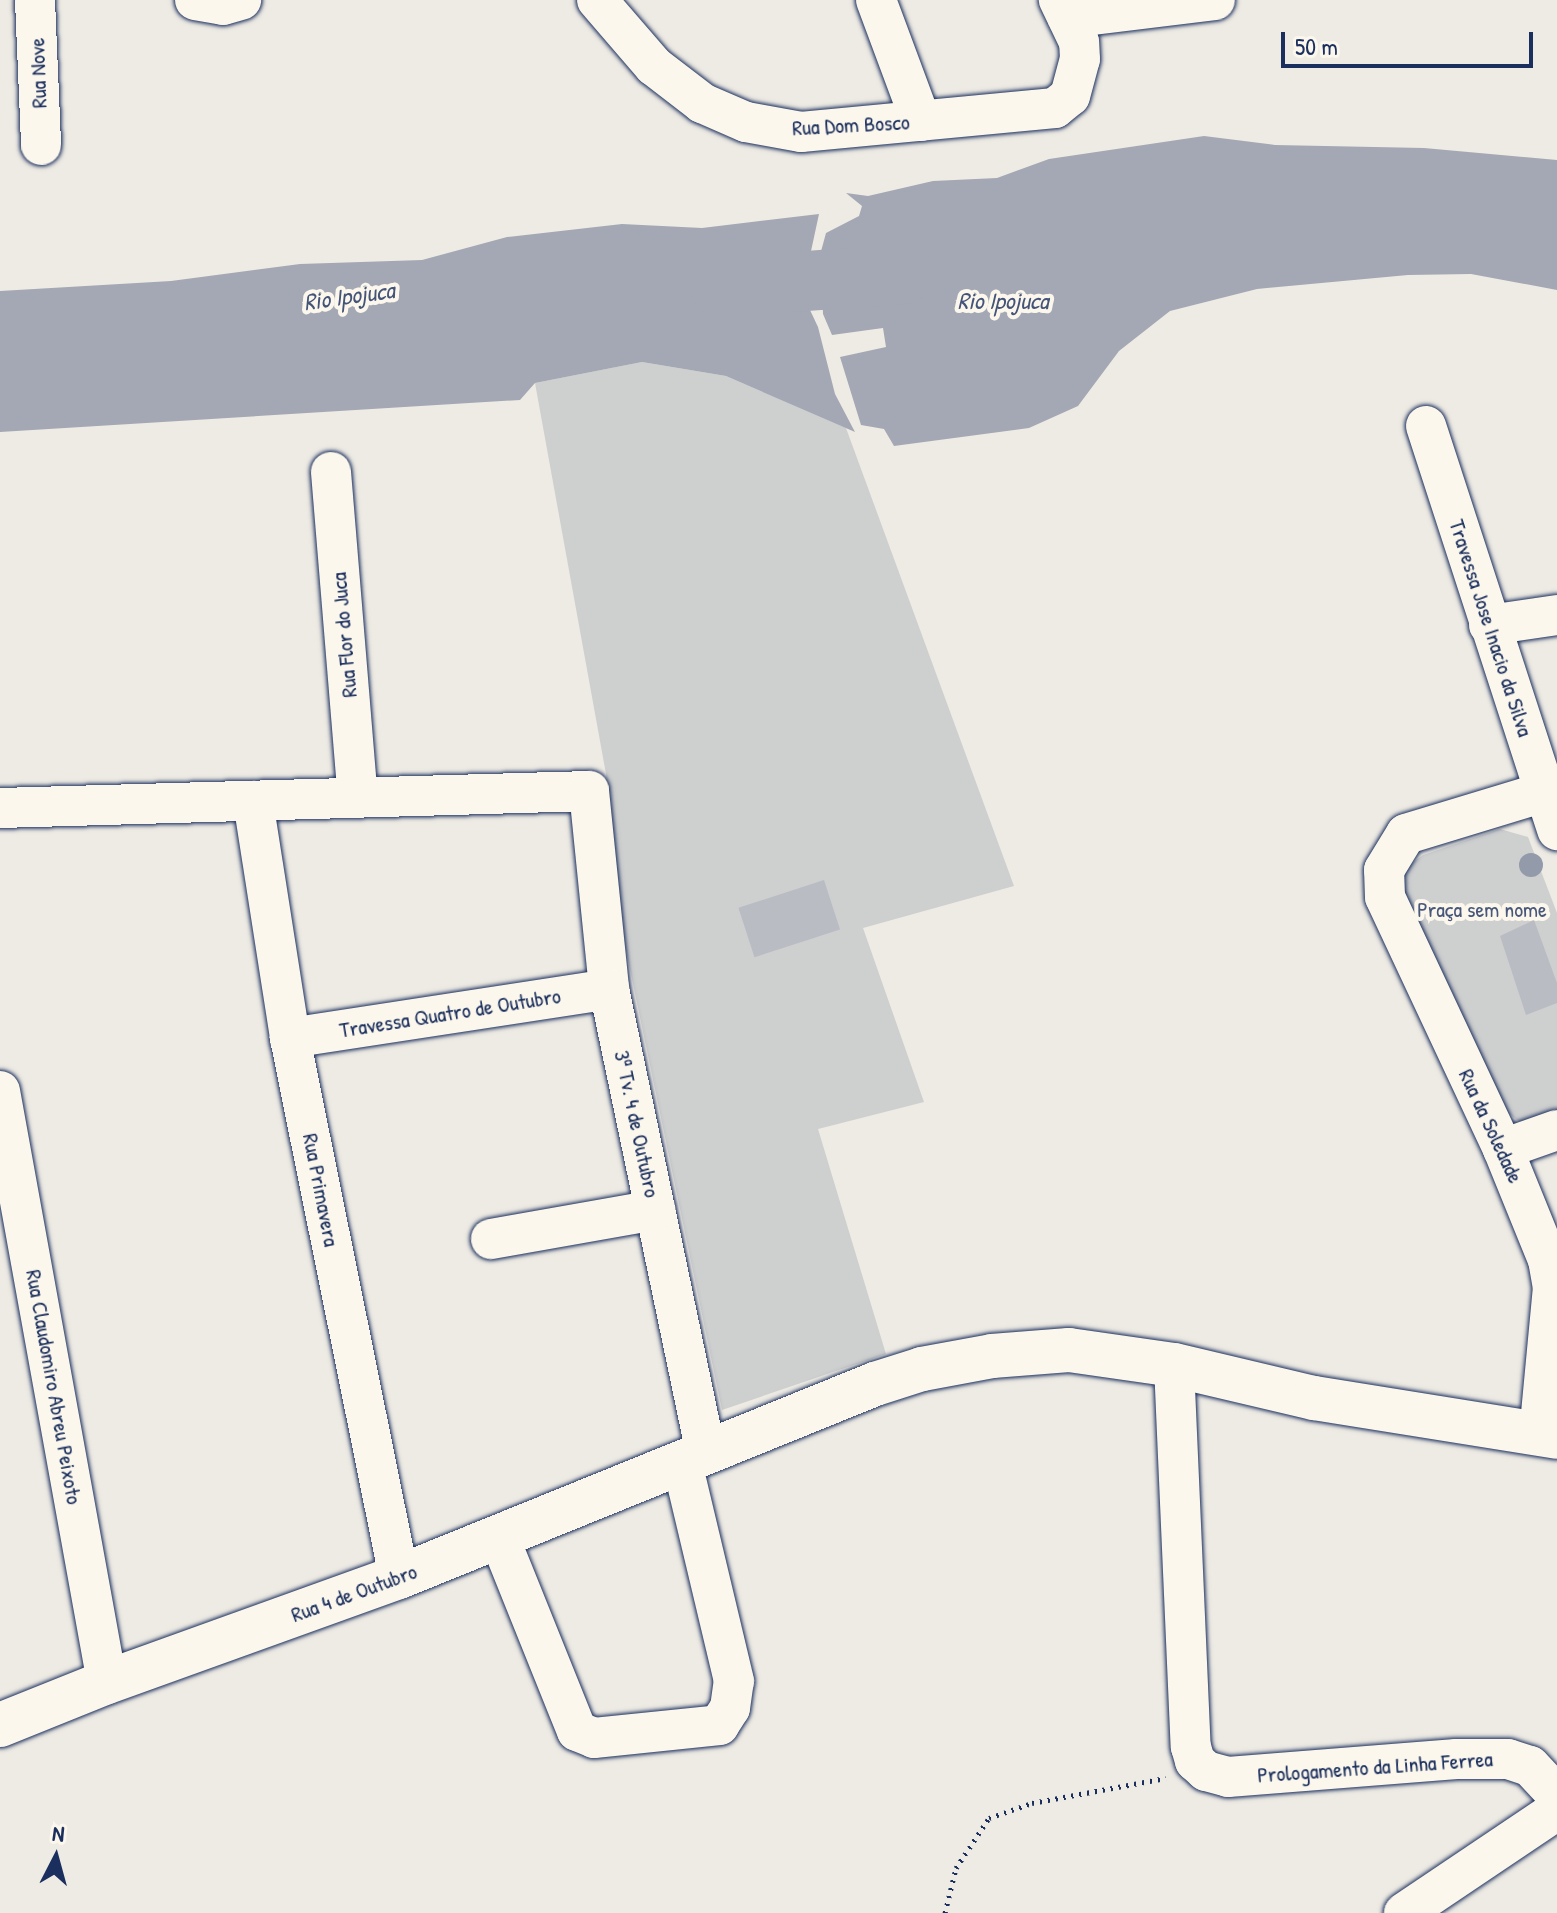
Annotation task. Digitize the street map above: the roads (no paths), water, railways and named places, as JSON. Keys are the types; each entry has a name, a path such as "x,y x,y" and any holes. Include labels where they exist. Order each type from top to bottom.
{"main road":[{"name":"Rua 4 de Outubro","path":"0,1725 107,1682 399,1577 875,1384 922,1369 992,1356 1069,1350 1174,1365 1314,1398 1548,1436"}],"street":[{"name":"Rua Nove","path":"35,0 41,145"},
{"name":"Rua Dom Bosco","path":"597,0 654,66 702,103 746,122 801,132 1055,108 1070,96 1078,78 1079,42 1064,9"},
{"path":"876,0 921,121"},
{"path":"1064,9 1215,0"},
{"name":"Travessa Jose Inacio da Silva","path":"1426,426 1557,830"},
{"name":"Rua Flor do Juca","path":"331,472 358,797"},
{"path":"1489,625 1557,615"},
{"name":"3ª Tv. 4 de Outubro","path":"358,797 589,791 609,989 655,1210 694,1458 734,1681 730,1708 719,1725 594,1738 577,1731 499,1537"},
{"name":"Rua da Soledade","path":"1544,792 1406,834 1384,870 1385,897 1503,1149 1548,1260 1553,1288 1548,1436"},
{"path":"0,808 358,797"},
{"name":"Rua Primavera","path":"253,801 290,1038 399,1577"},
{"name":"Travessa Quatro de Outubro","path":"290,1038 609,989"},
{"name":"Rua Claudomiro Abreu Peixoto","path":"0,1091 107,1682"},
{"path":"1503,1149 1557,1130"},
{"path":"491,1239 655,1210"},
{"name":"Prologamento da Linha Ferrea","path":"1174,1365 1191,1747 1195,1761 1217,1774 1456,1759 1508,1759 1530,1766 1557,1795"},
{"path":"1404,1913 1557,1810"}],"water":[{"name":"Rio Ipojuca","path":"1204,136 1275,145 1424,148 1557,160 1557,290 1471,274 1408,275 1257,289 1170,311 1119,351 1078,406 1029,428 894,446 884,429 861,425 840,357 886,347 883,328 832,335 823,314 820,255 826,233 859,216 862,206 846,193 868,196 933,181 997,178 1049,159"},
{"name":"Rio Ipojuca","path":"819,214 802,293 818,327 835,394 855,432 726,376 642,362 535,383 520,400 0,432 0,291 171,281 300,264 422,260 507,237 622,224 702,228"}],"waterway":[{"name":"Rio Ipojuca","path":"720,287 904,274"}],"park label":[{"name":"Praça sem nome","path":"1482,910"}]}
